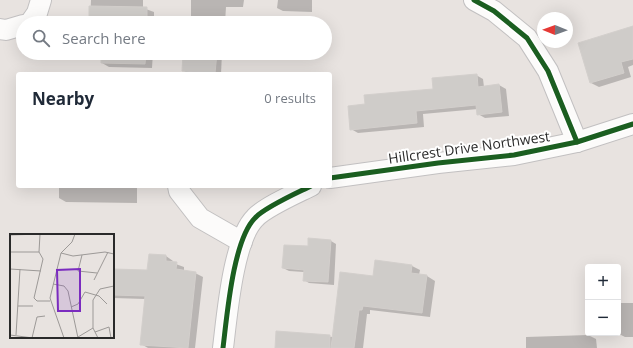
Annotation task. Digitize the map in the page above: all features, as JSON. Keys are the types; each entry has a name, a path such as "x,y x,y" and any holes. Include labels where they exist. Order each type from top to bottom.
{"street":[{"path":"35,16 41,0"},
{"path":"474,0 494,11 527,38 548,71 577,142"},
{"path":"0,29 6,30 16,27"},
{"name":"Hillcrest Drive Northwest","path":"332,178 438,163 514,155 577,142 633,124"},
{"path":"178,188 179,191 200,218 242,242"},
{"path":"223,348 229,299 242,242 255,218 286,198 307,188"}],"building":[{"path":"89,6 147,7 147,16 89,16"},
{"path":"633,26 633,59 621,62 624,73 590,83 578,43"},
{"path":"101,60 145,60 145,64 101,63"},
{"path":"183,60 216,60 215,72 182,71"},
{"path":"477,74 478,87 499,84 502,112 477,115 476,105 416,111 417,123 350,130 348,106 365,104 364,95 433,89 432,78"},
{"path":"308,238 331,240 328,282 303,281 304,270 282,268 284,245 308,246"},
{"path":"149,254 166,255 166,261 177,262 176,269 196,272 188,348 140,345 145,296 114,295 114,269 147,270"},
{"path":"375,260 412,265 411,273 427,275 422,313 363,306 362,310 359,310 354,348 331,348 340,272 373,276"},
{"path":"276,331 330,335 330,348 275,348"}],"cycle path":[{"path":"474,0 494,11 527,38 548,71 577,142"},
{"path":"332,178 438,163 514,155 577,142 633,124"},
{"path":"223,348 232,279 241,243 247,229 255,218 266,209 307,188"}]}
